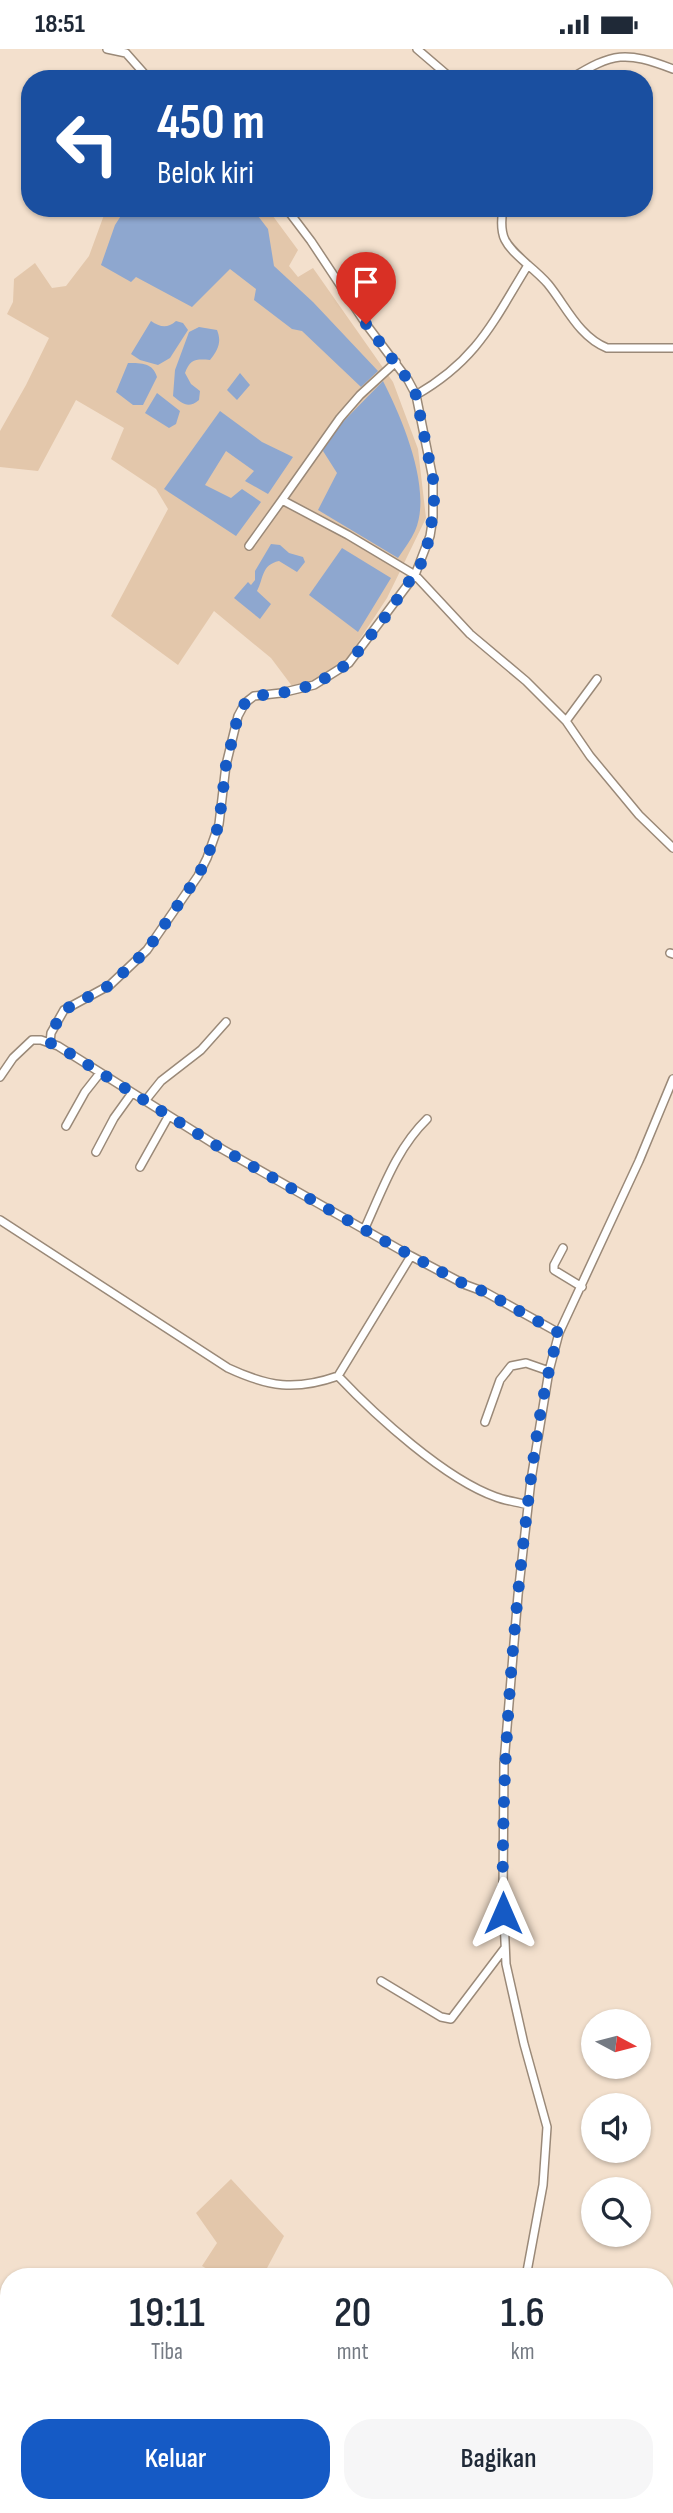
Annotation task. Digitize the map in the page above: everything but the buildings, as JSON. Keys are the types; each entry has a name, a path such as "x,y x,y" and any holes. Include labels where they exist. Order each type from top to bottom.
{"street":[{"path":"107,49 128,51 142,70"},
{"path":"417,49 442,70"},
{"path":"585,70 616,57 634,56 673,69"},
{"path":"50,1043 51,1033 64,1010 110,985 147,950 198,876 219,824 226,765 238,716 245,703 254,696 314,685 349,663 415,575 430,536 434,501 433,479 416,395 396,362 366,324 293,217"},
{"path":"502,217 500,231 503,240 548,284 583,332 599,345 617,349 673,348"},
{"path":"416,395 445,376 474,350 485,337 528,265"},
{"path":"250,546 340,418 360,395 396,362"},
{"path":"282,499 415,575 470,634 526,681 566,721 590,756 639,815 673,848"},
{"path":"566,721 597,680"},
{"path":"145,1101 161,1081 201,1050 226,1022"},
{"path":"0,1077 32,1040 50,1043 168,1117 364,1230 559,1333"},
{"path":"66,1126 85,1092 100,1073"},
{"path":"528,2268 542,2185 547,2127 524,2045 506,1964 503,1895 504,1763 528,1505 549,1371 559,1333 582,1287 673,1079"},
{"path":"96,1152 114,1118 132,1093"},
{"path":"140,1167 168,1117"},
{"path":"364,1230 394,1164 415,1131 428,1119"},
{"path":"0,1220 202,1353 241,1374 274,1385 292,1387 338,1376 411,1256"},
{"path":"564,1248 554,1270 582,1287"},
{"path":"485,1422 500,1380 511,1366 526,1363 549,1371"},
{"path":"338,1376 358,1397 435,1461 496,1497 528,1505"},
{"path":"381,1981 440,2017 452,2019 505,1949"}],"shaded area":[{"path":"103,217 274,217 298,250 289,266 298,277 313,268 393,382 418,449 426,518 387,598 337,674 298,694 271,658 214,611 178,665 111,616 168,509 156,489 111,459 124,428 76,400 38,471 0,467 0,431 49,338 7,314 13,302 14,279 35,263 52,288 66,286 89,256"},
{"path":"231,2179 284,2236 267,2268 205,2268 202,2266 217,2243 196,2213"}],"water":[{"path":"120,217 259,217 268,229 274,266 313,302 378,371 361,387 302,331 292,329 254,300 256,289 230,269 192,307 136,277 131,282 101,265"},
{"path":"151,321 164,326 176,321 183,323 188,330 170,358 158,365 140,360 131,354"},
{"path":"199,327 217,330 219,342 210,360 194,361 187,368 185,373 191,384 200,391 199,400 186,404 173,396 175,370 189,332"},
{"path":"128,363 150,366 157,377 143,405 133,405 116,392"},
{"path":"240,373 250,385 237,400 227,390"},
{"path":"383,381 399,414 413,455 420,495 420,514 415,531 398,558 318,510 337,473 323,451 329,436"},
{"path":"157,393 180,411 176,424 169,428 145,413"},
{"path":"220,411 262,442 293,457 268,494 245,481 254,471 226,451 205,485 231,498 242,489 261,502 236,536 164,489"},
{"path":"271,544 280,545 289,553 303,557 305,562 297,572 279,561 266,569 257,591 271,604 260,619 234,598 248,582 251,585 255,580 255,571"},
{"path":"342,548 391,578 358,632 309,595"}],"route":[{"path":"366,324 416,395 433,479 434,501 430,536 422,562 368,641 349,663 314,685 254,696 245,703 238,716 226,765 222,812 214,843 198,876 136,962 110,985 64,1010 51,1033 50,1043 245,1163 411,1256 485,1292 559,1333 551,1360 531,1480 518,1595 504,1763 503,1913"}]}
